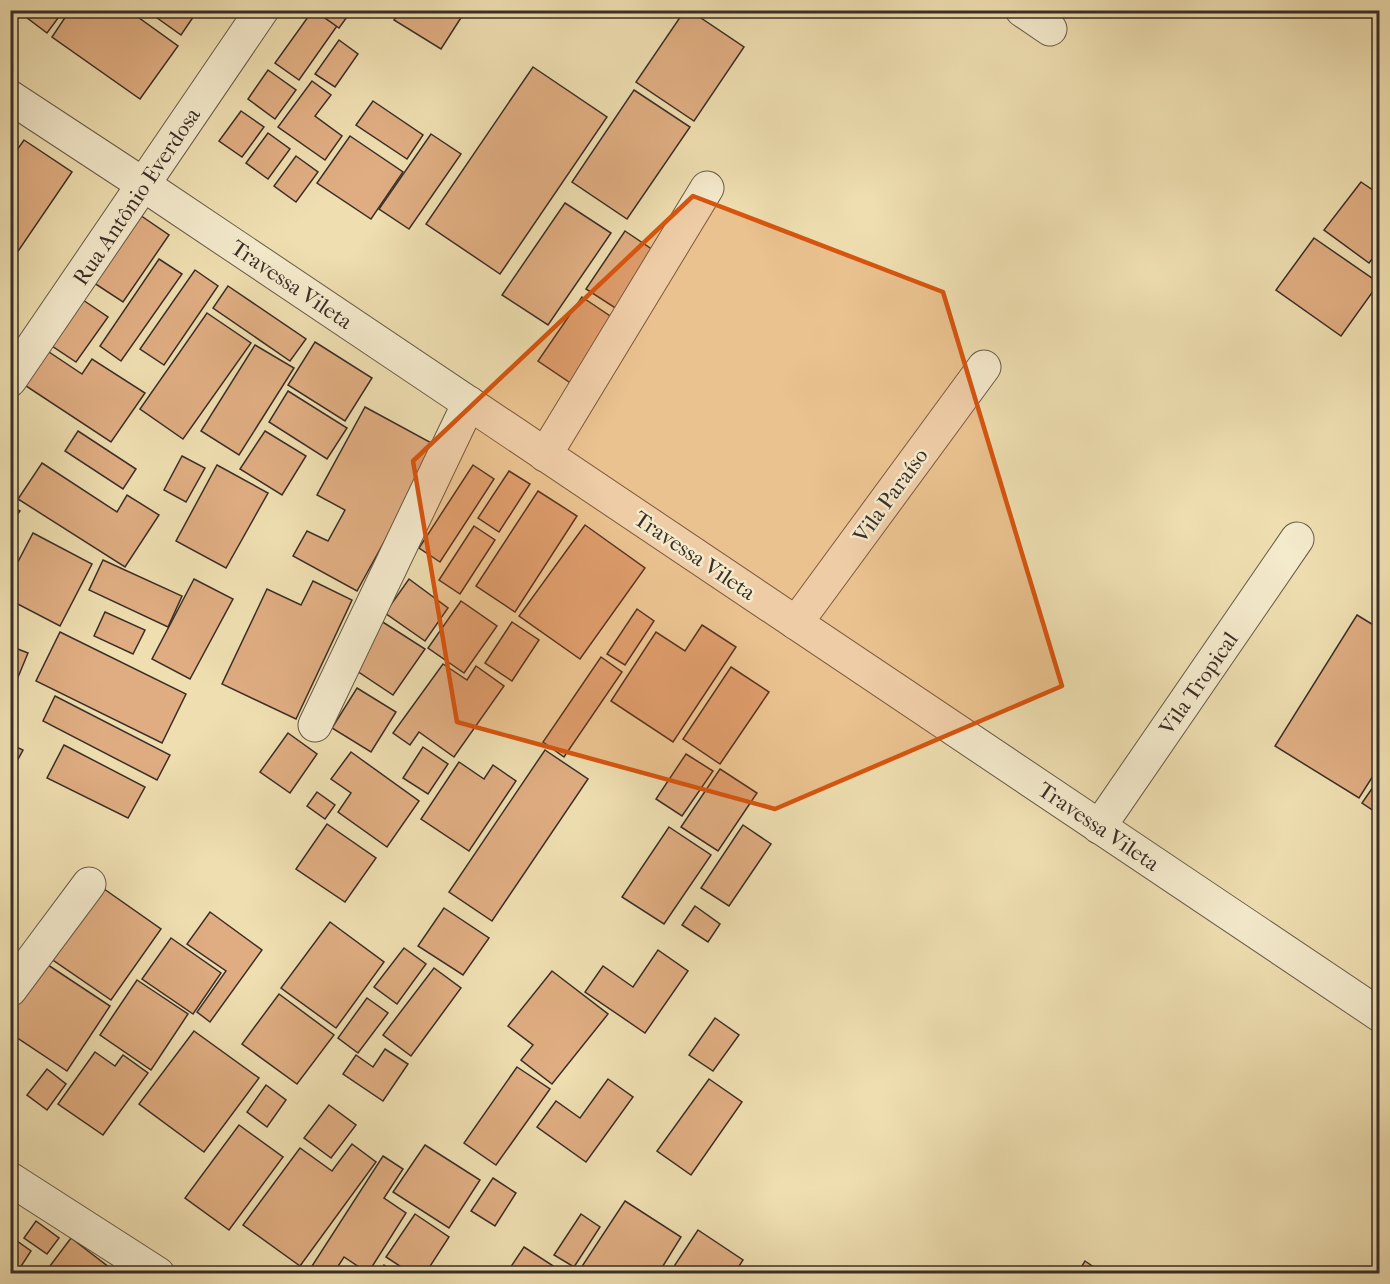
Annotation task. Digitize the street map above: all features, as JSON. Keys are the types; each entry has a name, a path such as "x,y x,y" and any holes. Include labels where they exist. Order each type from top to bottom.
{"street":[{"name":"Rua Antônio Everdosa","path":"10,381 262,10"},
{"path":"1022,10 1050,29"},
{"name":"Travessa Vileta","path":"10,97 144,184 1380,1015"},
{"path":"546,455 707,188"},
{"name":"Vila Paraíso","path":"796,623 984,367"},
{"path":"315,725 469,404"},
{"name":"Vila Tropical","path":"1099,826 1297,539"},
{"path":"10,990 90,884"},
{"path":"10,1179 158,1274"}],"highlighted area":[{"path":"693,196 943,292 1062,686 775,809 457,722 413,461"}],"building":[{"path":"25,10 64,10 47,33 22,14"},
{"path":"70,10 128,10 178,46 140,99 52,37"},
{"path":"146,10 198,10 181,35"},
{"path":"313,10 337,26 299,80 275,63"},
{"path":"314,10 352,10 339,28"},
{"path":"400,10 461,10 464,13 441,49 394,20"},
{"path":"685,10 689,10 744,47 694,121 636,82"},
{"path":"339,40 358,54 335,87 315,74"},
{"path":"533,67 607,117 500,274 426,224"},
{"path":"268,70 296,90 275,119 248,99"},
{"path":"312,81 331,95 315,116 342,136 325,160 278,127"},
{"path":"634,90 690,127 627,219 572,182"},
{"path":"373,101 423,135 407,159 356,125"},
{"path":"241,111 264,127 242,157 219,141"},
{"path":"268,133 290,149 268,179 246,163"},
{"path":"431,134 461,154 409,229 379,209"},
{"path":"10,136 18,142 10,152"},
{"path":"350,136 403,172 371,219 317,183"},
{"path":"24,140 72,172 10,263 10,160"},
{"path":"296,156 318,172 296,202 274,186"},
{"path":"1361,182 1380,195 1380,249 1369,263 1324,230"},
{"path":"565,203 611,233 548,325 502,295"},
{"path":"137,213 169,235 123,302 91,281"},
{"path":"625,231 662,256 623,313 586,289"},
{"path":"1314,238 1379,283 1341,336 1276,290"},
{"path":"159,259 182,274 121,361 100,346"},
{"path":"195,270 218,286 164,365 140,349"},
{"path":"228,286 306,339 290,361 213,308"},
{"path":"582,297 616,320 572,384 538,361"},
{"path":"83,300 108,317 76,362 52,346"},
{"path":"207,313 251,343 183,439 140,409"},
{"path":"315,342 372,378 345,421 288,385"},
{"path":"255,345 294,368 239,455 201,431"},
{"path":"46,350 82,374 92,359 145,393 111,442 23,384"},
{"path":"288,391 347,428 327,459 269,422"},
{"path":"365,407 437,446 357,591 293,556 307,531 328,541 345,510 317,495"},
{"path":"78,431 136,469 123,489 65,451"},
{"path":"265,431 306,456 282,495 240,469"},
{"path":"182,456 205,468 186,502 164,490"},
{"path":"42,463 117,512 127,495 159,515 125,567 18,499"},
{"path":"217,465 268,493 226,568 176,541"},
{"path":"473,465 494,479 440,562 419,548"},
{"path":"509,471 530,484 499,532 478,518"},
{"path":"538,491 577,516 515,612 476,586"},
{"path":"10,505 20,511 10,524"},
{"path":"585,525 645,568 580,659 519,616"},
{"path":"474,526 495,540 460,594 439,580"},
{"path":"33,533 92,564 60,626 10,600 10,577"},
{"path":"103,560 182,596 168,627 89,590"},
{"path":"194,579 233,599 190,679 152,659"},
{"path":"409,579 448,608 425,641 385,613"},
{"path":"313,581 352,600 296,719 222,684 267,589 301,605"},
{"path":"461,601 497,626 464,673 428,648"},
{"path":"637,609 654,621 625,665 607,654"},
{"path":"105,612 145,630 133,654 94,636"},
{"path":"1357,615 1380,629 1380,765 1359,798 1275,746"},
{"path":"378,619 425,649 393,695 348,665"},
{"path":"512,622 539,640 512,681 485,663"},
{"path":"702,625 736,647 673,742 611,701 656,632 685,651"},
{"path":"60,632 186,694 162,743 36,681"},
{"path":"10,646 28,653 11,694 10,694"},
{"path":"601,657 622,672 564,757 543,742"},
{"path":"443,664 467,680 476,666 504,686 454,757 419,732 410,745 393,733"},
{"path":"731,667 769,692 720,764 683,739"},
{"path":"357,688 396,712 371,752 332,728"},
{"path":"55,696 170,755 157,780 43,721"},
{"path":"288,733 317,754 290,793 260,772"},
{"path":"10,744 23,750 10,774"},
{"path":"64,745 145,787 128,818 47,778"},
{"path":"423,747 448,764 428,794 403,778"},
{"path":"545,750 588,779 492,921 449,892"},
{"path":"351,752 419,801 387,847 338,812 351,793 331,779"},
{"path":"686,754 713,771 682,816 656,799"},
{"path":"459,762 484,779 493,765 516,781 469,851 421,819"},
{"path":"720,769 757,793 718,851 681,827"},
{"path":"1380,777 1380,815 1362,803"},
{"path":"317,792 335,805 325,819 307,806"},
{"path":"327,824 376,858 345,902 296,869"},
{"path":"743,825 771,844 729,906 701,888"},
{"path":"669,827 711,855 664,924 622,897"},
{"path":"97,884 161,929 111,1000 47,956"},
{"path":"695,906 720,924 708,942 682,925"},
{"path":"444,908 489,938 463,975 418,946"},
{"path":"210,912 262,950 210,1022 197,1012 226,971 187,944"},
{"path":"330,922 384,962 336,1028 281,988"},
{"path":"171,938 221,973 193,1014 142,979"},
{"path":"404,948 426,964 397,1004 374,987"},
{"path":"658,950 688,971 645,1033 585,992 603,966 633,987"},
{"path":"42,961 110,1006 67,1071 10,1033 10,1007"},
{"path":"434,968 461,988 411,1056 383,1035"},
{"path":"552,971 608,1014 552,1084 521,1060 533,1045 508,1026"},
{"path":"137,980 188,1014 151,1070 100,1035"},
{"path":"279,994 334,1035 297,1084 242,1044"},
{"path":"367,998 388,1013 358,1053 338,1038"},
{"path":"715,1018 739,1035 713,1071 689,1055"},
{"path":"194,1031 259,1078 204,1152 139,1104"},
{"path":"385,1049 408,1064 383,1101 343,1074 356,1055 373,1067"},
{"path":"95,1052 115,1066 123,1055 148,1073 103,1135 58,1104"},
{"path":"517,1067 550,1089 496,1165 464,1143"},
{"path":"47,1069 66,1084 47,1110 27,1095"},
{"path":"608,1079 633,1097 586,1162 537,1127 556,1101 580,1118"},
{"path":"709,1079 742,1102 691,1175 657,1151"},
{"path":"266,1085 286,1100 267,1127 247,1112"},
{"path":"329,1105 356,1125 331,1158 304,1138"},
{"path":"239,1125 283,1157 229,1230 185,1198"},
{"path":"352,1144 376,1162 300,1266 243,1225 300,1148 332,1171"},
{"path":"425,1145 480,1180 449,1228 393,1192"},
{"path":"383,1156 403,1169 384,1198 406,1213 368,1273 344,1257 333,1274 323,1274 312,1266"},
{"path":"493,1178 516,1193 495,1226 471,1211"},
{"path":"625,1201 681,1237 658,1274 577,1274"},
{"path":"415,1214 449,1237 425,1274 412,1274 386,1257"},
{"path":"581,1214 600,1227 574,1267 554,1255"},
{"path":"36,1221 59,1238 47,1254 24,1238"},
{"path":"698,1230 743,1260 734,1274 669,1274"},
{"path":"10,1236 31,1251 16,1274 10,1274"},
{"path":"71,1238 118,1274 44,1274"},
{"path":"524,1247 564,1273 506,1274"},
{"path":"1085,1261 1104,1274 1077,1274"},
{"path":"384,1265 397,1274 378,1274"}]}
